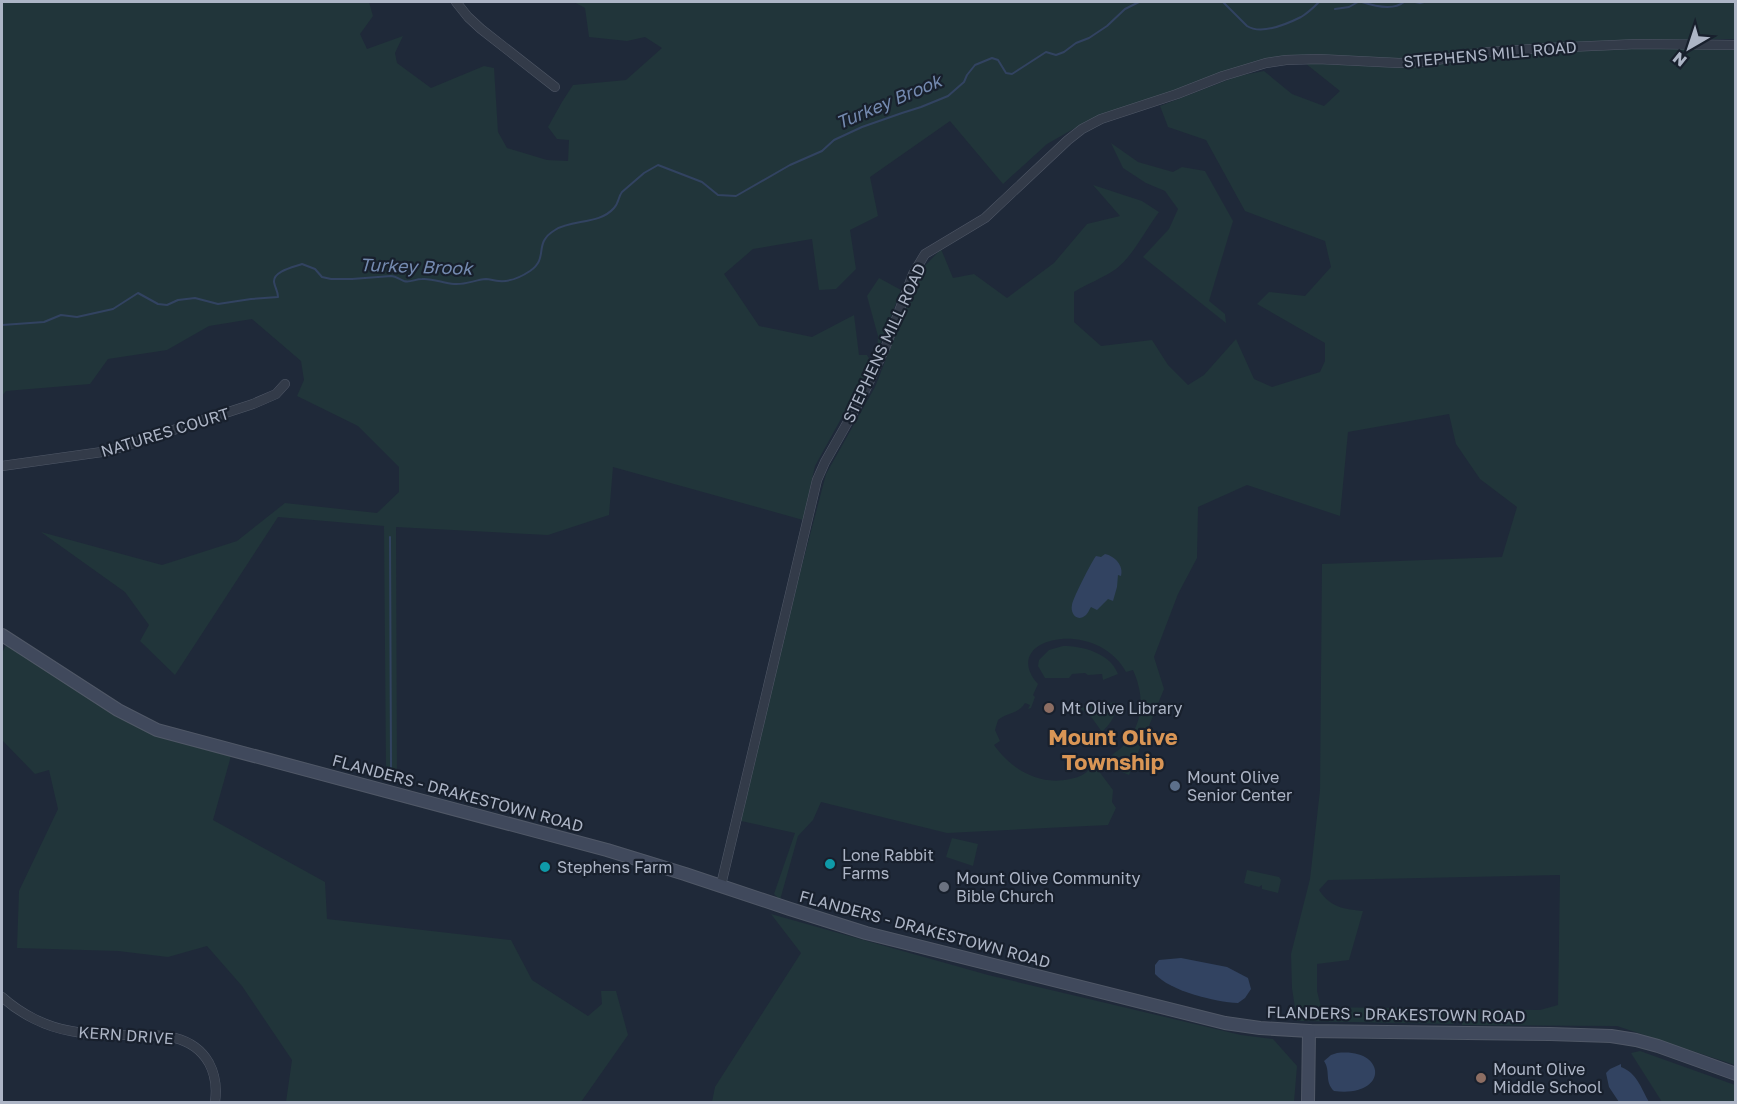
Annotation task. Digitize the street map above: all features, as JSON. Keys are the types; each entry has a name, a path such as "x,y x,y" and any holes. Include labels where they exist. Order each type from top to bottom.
{"street":[{"path":"456,2 481,29 555,87"},
{"name":"STEPHENS MILL ROAD","path":"721,885 820,471 862,398 886,346 913,274 925,254 985,218 1082,129 1101,119 1266,63 1318,59 1399,63 1423,62 1489,52 1546,48 1637,44 1736,45"},
{"name":"NATURES COURT","path":"2,466 109,451 253,404 276,394 285,384"},
{"name":"FLANDERS - DRAKESTOWN ROAD","path":"2,635 118,710 157,730 598,848 877,936 1190,1016 1260,1028 1309,1031 1611,1036 1658,1046 1736,1074"},
{"name":"KERN DRIVE","path":"2,997 31,1017 61,1029 102,1035 166,1036 185,1040 200,1051 209,1064 216,1086 215,1102"},
{"path":"1308,1102 1309,1031"}],"green space":[{"path":"2,2 369,2 373,16 360,34 367,49 403,36 395,53 397,63 431,88 484,66 494,68 498,132 507,148 547,160 568,161 569,140 557,139 548,127 573,85 626,80 662,48 645,37 627,41 589,37 585,8 574,2 1735,2 1735,39 1638,40 1415,59 1297,56 1091,119 1047,144 1003,184 950,121 870,177 878,216 850,230 856,269 836,289 819,290 812,239 753,249 724,274 759,326 812,337 854,315 859,355 867,355 870,360 863,379 815,466 803,520 613,467 609,515 548,535 396,527 397,780 386,773 384,526 278,517 175,675 140,641 149,625 125,592 41,532 162,565 237,541 285,503 377,513 399,492 399,467 358,426 297,396 304,380 301,361 252,319 209,326 167,350 108,359 90,384 6,391 2,396"},
{"path":"1735,49 1735,1065 1617,1026 1462,1025 1462,1014 1467,1009 1540,1010 1558,1005 1560,875 1328,880 1319,890 1328,901 1344,908 1363,911 1349,960 1317,964 1317,991 1321,1007 1450,1009 1454,1024 1297,1021 1292,988 1291,954 1310,879 1320,790 1322,564 1502,557 1517,507 1480,479 1456,444 1449,414 1348,432 1340,516 1247,485 1198,507 1197,558 1178,594 1154,657 1164,689 1129,775 1122,772 1112,755 1130,737 1139,719 1141,700 1133,670 1126,672 1112,655 1094,644 1074,639 1055,640 1040,645 1030,655 1029,668 1038,684 1031,708 1028,709 1030,705 1025,703 1020,709 998,720 995,730 1000,741 994,745 1018,769 1037,778 1059,781 1079,776 1090,768 1098,770 1113,790 1112,802 1116,808 1108,825 947,833 821,802 813,820 798,836 780,900 774,894 795,833 741,821 800,573 826,474 875,387 921,270 941,249 953,278 974,274 1007,298 1054,263 1087,224 1120,216 1093,185 1142,201 1159,212 1122,264 1074,292 1074,322 1101,346 1152,340 1168,365 1188,385 1204,375 1236,339 1254,379 1272,387 1320,372 1325,361 1325,343 1257,304 1269,292 1305,296 1331,267 1325,241 1245,211 1206,140 1168,127 1160,106 1238,76 1264,71 1292,94 1324,106 1340,91 1305,63 1406,68 1490,56 1563,50"},
{"path":"1111,143 1138,162 1173,172 1182,167 1205,171 1233,221 1209,301 1225,314 1226,323 1143,257 1169,229 1178,209 1165,191 1146,183 1123,168"},
{"path":"879,278 901,290 877,352 878,336 867,296"},
{"path":"7,643 127,721 168,740 231,756 213,820 325,882 327,919 511,940 532,980 588,1016 602,1004 601,991 616,991 628,1035 581,1102 286,1102 292,1060 242,986 207,946 168,957 118,951 17,948 19,891 58,809 49,770 35,774 2,740 2,653"},
{"path":"1063,646 1079,647 1095,652 1109,661 1118,674 1103,680 1102,674 1088,675 1085,673 1072,674 1069,678 1045,678 1038,666 1039,660 1049,650"},
{"path":"1115,702 1115,714 1102,732 1092,718 1080,708"},
{"path":"952,838 978,844 973,866 946,857"},
{"path":"1247,870 1279,877 1281,880 1278,893 1262,889 1262,885 1259,887 1244,883"},
{"path":"771,914 988,975 1241,1035 1273,1039 1297,1066 1294,1102 712,1102 715,1087 801,953"},
{"path":"1640,1051 1735,1085 1735,1102 1662,1102 1631,1053"}],"water":[{"path":"1105,554 1115,559 1122,572 1121,576 1118,575 1113,601 1108,599 1097,610 1091,607 1086,615 1077,617 1073,614 1073,601 1096,556 1101,557"},
{"path":"1181,958 1227,967 1248,978 1251,989 1238,1003 1228,1002 1206,998 1171,986 1155,974 1155,965 1159,960"},
{"path":"1337,1053 1354,1053 1366,1057 1373,1064 1375,1072 1373,1080 1365,1087 1352,1091 1334,1091 1329,1084 1324,1061"},
{"path":"1621,1064 1621,1067 1635,1077 1649,1102 1619,1102 1609,1087 1606,1073"}],"waterway":[{"name":"Turkey Brook","path":"2,325 44,322 61,315 77,317 113,309 138,293 158,304 167,305 178,300 195,298 218,304 278,297 274,282 277,275 302,264 315,269 322,277 331,279 391,276 406,281 426,279 458,284 486,279 511,280 536,266 541,256 542,245 548,235 569,224 593,220 608,213 616,206 622,192 644,173 658,165 702,182 718,195 736,196 790,165 822,151 834,140 862,127 948,96 964,82 975,65 992,58 998,60 1006,73 1012,74 1046,52 1056,55 1089,38 1107,26 1125,9 1139,2"},
{"name":"Turkey Brook","path":"1223,2 1247,26 1259,29 1274,28 1295,20 1319,2"},
{"path":"1335,9 1349,7 1358,2"},
{"path":"1362,2 1389,7 1404,2"},
{"path":"1415,2 1424,2"},
{"path":"390,537 391,767"}],"place":[{"name":"Mt Olive Library","path":"1049,708"},
{"name":"Mount Olive Senior Center","path":"1175,786"},
{"name":"Lone Rabbit Farms","path":"830,864"},
{"name":"Stephens Farm","path":"545,867"},
{"name":"Mount Olive Community Bible Church","path":"944,887"},
{"name":"Mount Olive Middle School","path":"1481,1078"}],"district":[{"name":"Mount Olive Township","path":"1113,750"}]}
